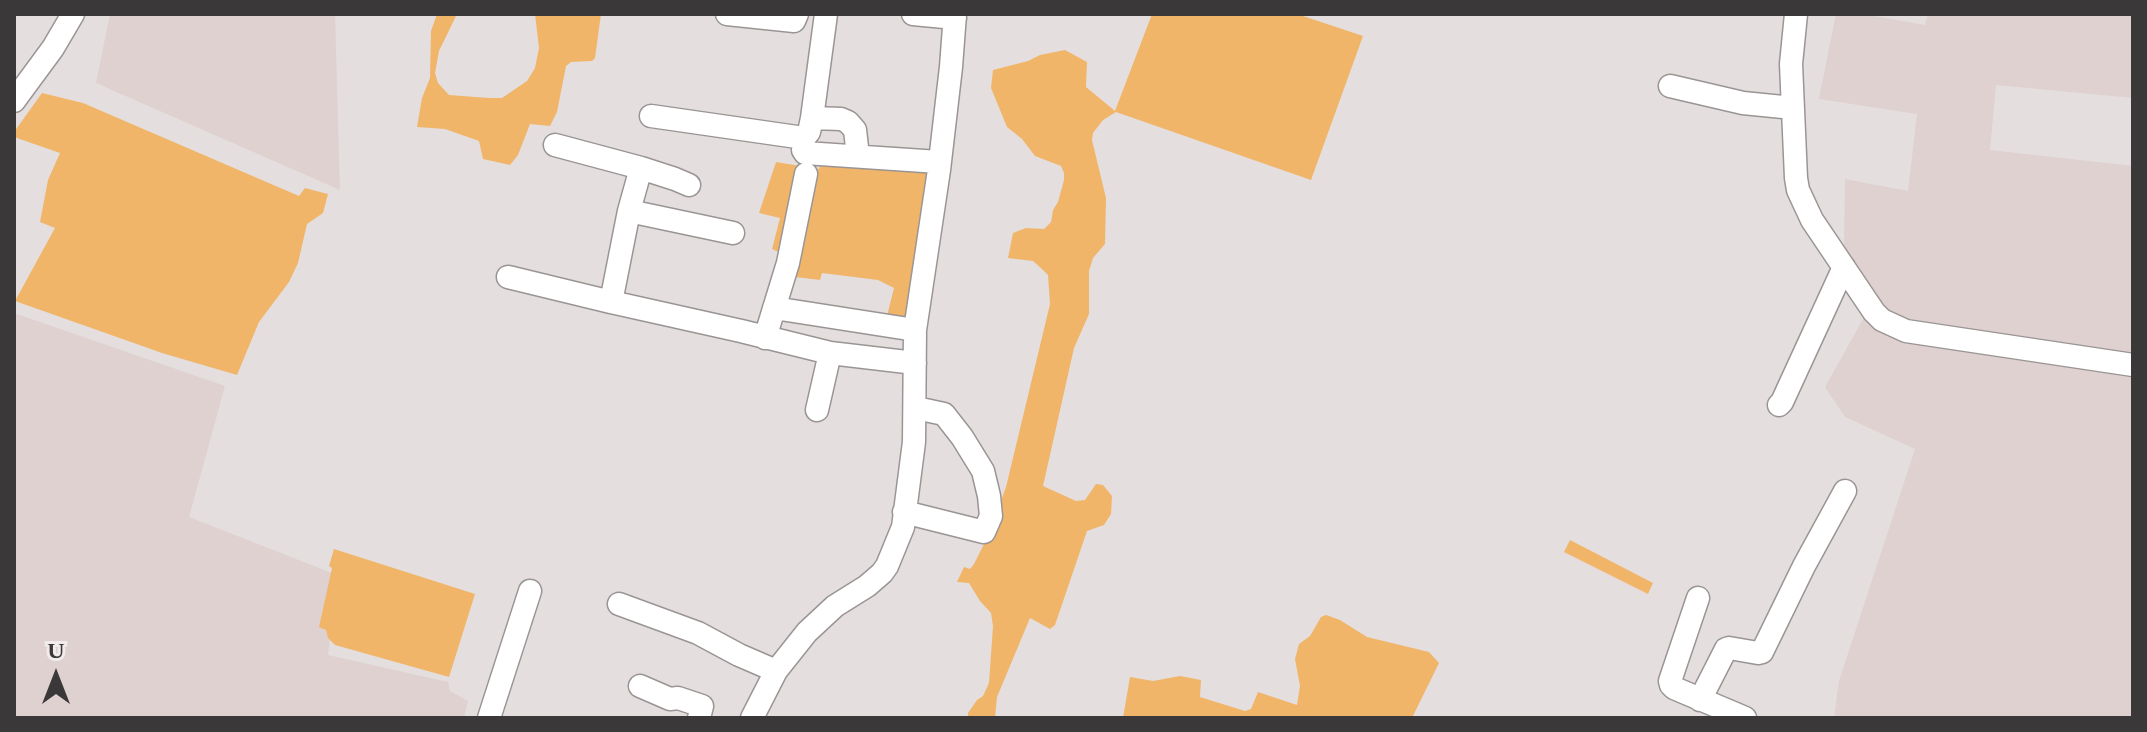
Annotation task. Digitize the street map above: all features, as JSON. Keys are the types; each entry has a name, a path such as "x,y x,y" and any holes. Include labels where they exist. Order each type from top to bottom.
{"street":[{"path":"14,101 53,48 73,14"},
{"path":"727,14 794,21 797,14"},
{"path":"826,14 803,150 805,153 939,162"},
{"path":"752,718 776,671 807,632 835,606 882,573 903,527 913,464 915,330 939,162 955,16 913,14"},
{"path":"1796,14 1791,64 1798,190 1812,220 1874,312 1882,320 1906,331 2133,365"},
{"path":"1670,86 1743,103 1793,108"},
{"path":"651,116 808,128 841,119 855,130 858,156"},
{"path":"555,145 641,168 689,185"},
{"path":"611,302 641,168"},
{"path":"765,338 788,263 806,174"},
{"path":"629,211 733,233"},
{"path":"1779,405 1844,267"},
{"path":"508,277 830,353 915,363"},
{"path":"774,308 915,330"},
{"path":"817,410 830,353"},
{"path":"904,512 984,532 991,516 983,471 962,437 944,414 916,408"},
{"path":"1700,700 1726,649 1762,652 1800,573 1845,491"},
{"path":"489,718 530,591"},
{"path":"1698,598 1671,685 1745,718"},
{"path":"619,604 698,633 776,671"},
{"path":"640,686 670,699 678,698 702,706 699,718"}],"shaded area":[{"path":"110,14 335,14 340,190 96,83"},
{"path":"437,14 457,14 439,51 435,73 438,83 449,95 502,98 527,81 535,68 539,48 535,14 601,14 595,58 592,61 571,62 566,66 557,112 550,126 530,124 518,155 510,165 483,159 479,141 445,129 417,127 422,98 430,78 431,31"},
{"path":"1152,14 1297,14 1363,36 1311,180 1116,112 1103,120 1093,133 1106,198 1105,244 1093,258 1089,271 1089,314 1074,348 1043,486 1076,501 1085,500 1096,484 1103,485 1112,496 1111,514 1104,525 1087,531 1055,625 1050,629 1030,618 997,697 995,718 968,718 968,713 983,696 989,683 993,626 991,613 969,583 957,582 964,567 970,569 974,564 1006,487 1050,304 1048,275 1033,261 1008,258 1013,233 1026,228 1044,229 1051,222 1064,180 1061,166 1035,156 1022,139 1007,127 991,88 993,70 1065,50 1087,62 1086,87 1115,111"},
{"path":"1836,14 1863,14 1925,25 1928,14 2133,14 2133,98 1996,85 1990,150 2133,166 2133,718 1834,718 1839,681 1915,449 1845,417 1825,387 1877,294 1844,247 1845,179 1908,191 1917,114 1819,99"},
{"path":"42,93 83,103 299,196 305,188 328,194 323,213 307,224 298,263 289,282 259,322 237,375 162,353 15,301 55,228 40,222 48,180 60,153 14,137 14,132"},
{"path":"824,150 934,160 910,325 886,320 894,288 878,280 822,273 820,280 787,276 793,258 772,249 780,218 759,213 776,162 819,169"},
{"path":"14,313 225,386 189,517 337,575 328,655 448,682 450,691 468,701 464,718 14,718"},
{"path":"1570,540 1653,583 1648,594 1564,552"},
{"path":"334,549 475,594 449,677 335,645 328,638 326,630 319,627"},
{"path":"1326,615 1367,637 1429,652 1439,663 1412,718 1123,718 1130,677 1153,681 1180,676 1201,680 1200,697 1245,711 1251,709 1258,692 1297,705 1300,686 1295,659 1299,644 1310,636 1321,617"}]}
